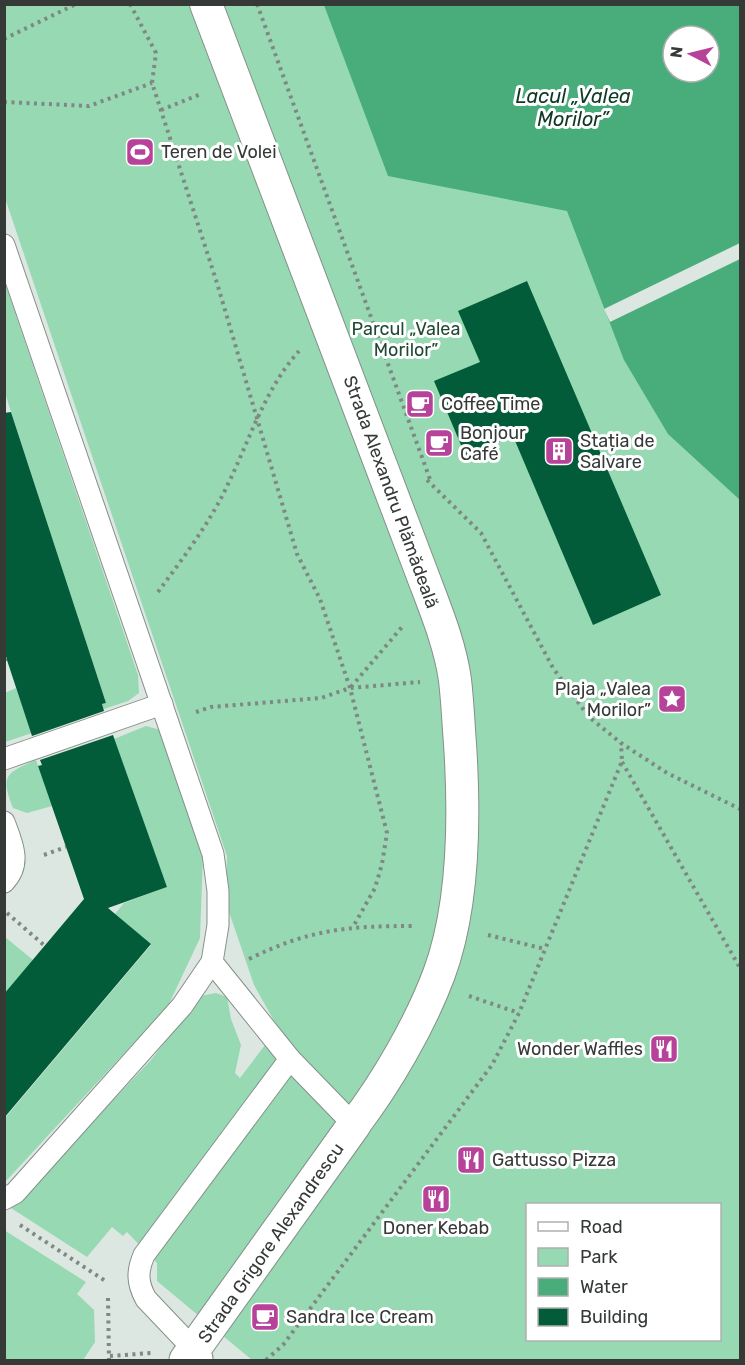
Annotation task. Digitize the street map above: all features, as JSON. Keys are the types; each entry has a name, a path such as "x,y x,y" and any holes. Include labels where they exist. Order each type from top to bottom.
{"street":[{"name":"Strada Alexandru Plămădeală","path":"206,4 434,607 455,679 462,767 462,822 460,873 451,926 435,984 424,1009 370,1104 354,1125"},
{"name":"Strada Grigore Alexandrescu","path":"195,1357 354,1125"}],"lane":[{"path":"4,245 213,854 218,891 217,968 290,1059 354,1125"},
{"path":"4,759 164,712"},
{"path":"4,822 15,852 14,865 4,882"},
{"path":"4,1198 15,1194 217,968"},
{"path":"195,1357 146,1299 140,1289 139,1266 144,1255 290,1059"}],"path":[{"path":"4,39 76,4"},
{"path":"130,4 156,53 152,83 217,282 297,554 320,599 350,688 387,833 375,888 353,927"},
{"path":"257,4 431,482"},
{"path":"4,102 89,106 152,83"},
{"path":"134,624 198,536 228,486 257,418 283,368 327,320"},
{"path":"379,458 431,482 481,533 560,678 589,717 621,743 667,773 741,809"},
{"path":"350,688 406,621 434,607"},
{"path":"164,712 321,698 350,688 455,679"},
{"path":"266,1360 283,1345 492,1065 519,1013 622,761 621,743"},
{"path":"622,761 741,968"},
{"path":"4,911 45,946"},
{"path":"217,968 290,940 324,931 353,927 451,926 545,949"},
{"path":"435,984 519,1013"},
{"path":"14,1221 106,1282 110,1308 109,1360"}],"green space":[{"name":"Parcul „Valea Morilor”","path":"4,5 740,5 740,1360 252,1360 157,1281 157,1263 127,1232 123,1236 112,1227 87,1257 11,1208 151,1060 201,996 216,993 227,997 231,1019 241,1045 235,1073 240,1078 278,1028 254,985 226,903 227,856 5,198"},
{"path":"4,280 138,675 139,693 128,701 5,742 5,693 16,688 30,728 106,703 5,393"},
{"path":"146,726 161,730 203,854 200,938 168,1006 5,1182 5,1118 151,945 115,914 124,903 167,887 114,739"},
{"path":"36,760 52,806 27,813 13,808 7,788 8,776 18,768"},
{"path":"5,937 33,960 5,994"},
{"path":"4,1230 86,1282 77,1294 94,1310 95,1342 83,1360 5,1360"}],"water":[{"name":"Lacul „Valea Morilor”","path":"324,5 740,5 740,500 668,434 624,360 567,211 388,176"}],"pier":[{"path":"740,243 740,259 610,322 604,309"}],"building":[{"name":"Stația de Salvare","path":"527,281 661,595 593,625 513,436 466,457 434,381 480,362 458,311"},
{"path":"11,412 106,703 102,704 104,711 32,736 4,651 4,413"},
{"path":"113,735 167,887 108,908 151,944 4,1118 4,994 84,899 38,766 42,765 40,760"}],"place":[{"name":"Teren de Volei","path":"140,152"},
{"name":"Coffee Time","path":"420,404"},
{"name":"Bonjour Café","path":"439,443"},
{"name":"Stația de Salvare","path":"559,451"},
{"name":"Plaja „Valea Morilor”","path":"672,699"},
{"name":"Wonder Waffles","path":"664,1049"},
{"name":"Gattusso Pizza","path":"471,1160"},
{"name":"Doner Kebab","path":"436,1199"},
{"name":"Sandra Ice Cream","path":"265,1317"}]}
